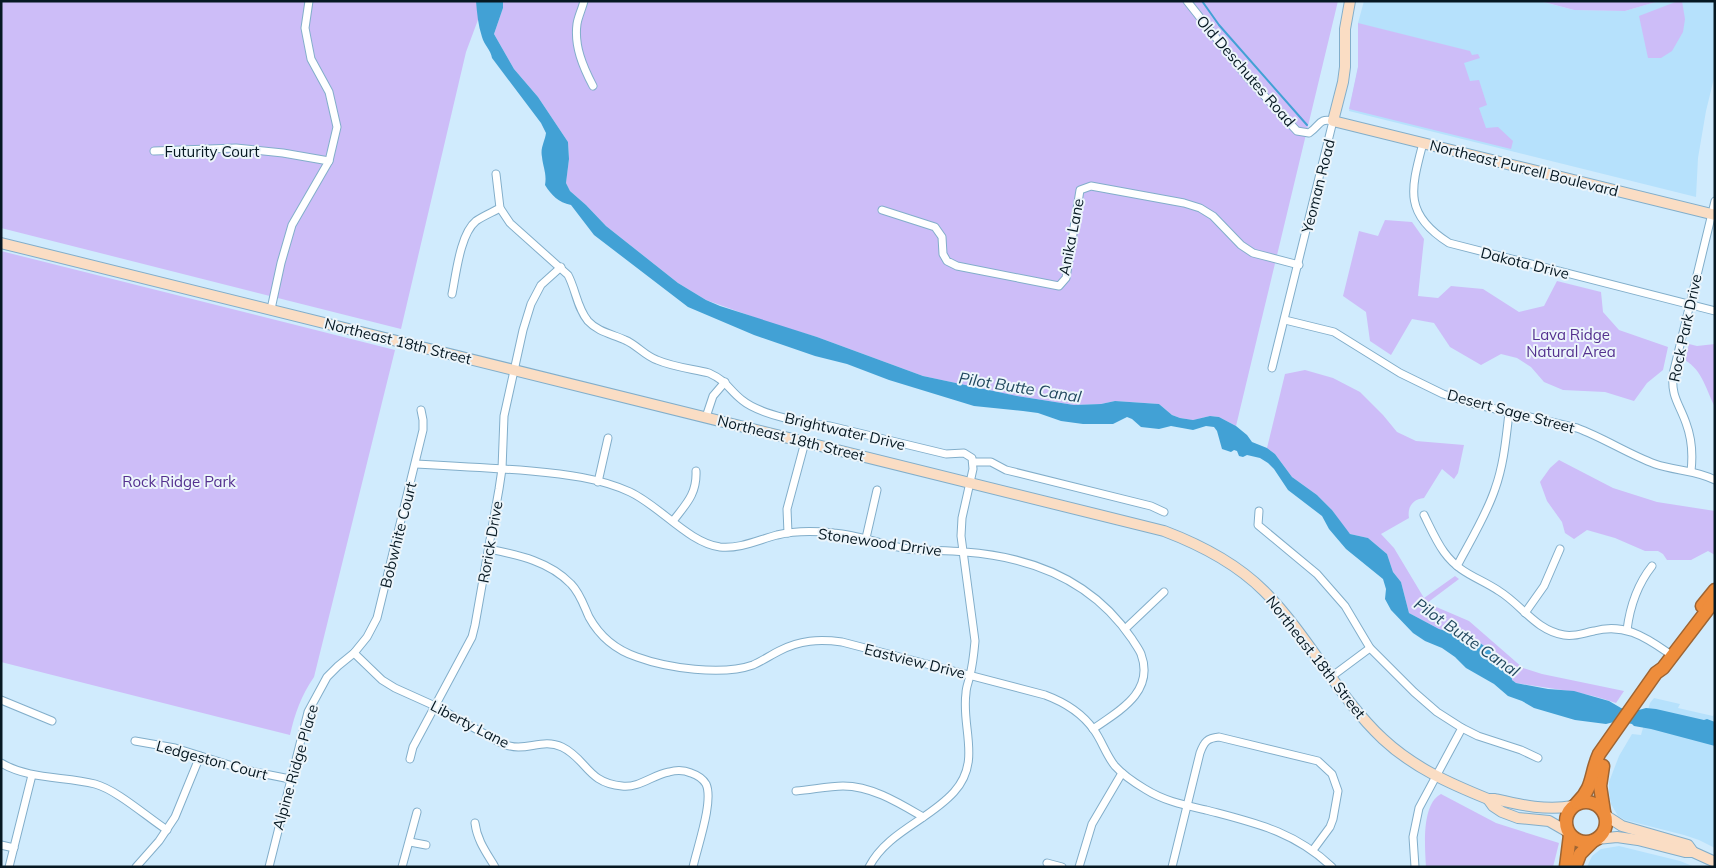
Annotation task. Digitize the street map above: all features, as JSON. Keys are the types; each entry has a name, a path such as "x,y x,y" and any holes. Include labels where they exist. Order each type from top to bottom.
{"highway":[{"path":"1656,673 1658,664 1715,590"},
{"path":"1566,867 1569,834 1566,817 1588,790 1599,754 1656,673 1663,668 1715,600"},
{"path":"1575,867 1580,854 1604,833 1606,826 1600,786 1604,762 1611,739"},
{"path":"1575,805 1583,801 1595,803 1605,814"},
{"path":"1569,834 1581,842 1595,840"}],"main road":[{"name":"Yeoman Road","path":"1333,121 1344,74 1344,29 1350,1"},
{"name":"Northeast Purcell Boulevard","path":"1333,121 1713,215"},
{"name":"Northeast 18th Street","path":"1,243 1157,529 1206,549 1233,565 1264,591 1369,725 1402,755 1435,776 1488,799 1542,808 1557,809 1575,805"},
{"name":"Northeast 18th Street","path":"1488,799 1493,806 1502,812 1518,818 1549,821 1569,834"},
{"path":"1605,814 1622,826 1688,845 1693,852"},
{"path":"1595,840 1607,837 1624,837 1685,852 1693,852 1715,862"}],"street":[{"path":"271,309 292,225 329,161 337,127 329,92 311,59 305,28 309,1"},
{"path":"584,1 577,25 578,48 584,70 593,86"},
{"name":"Old Deschutes Road","path":"1186,1 1247,77 1297,131 1309,133 1317,128 1321,121 1325,119 1333,121"},
{"name":"Yeoman Road","path":"1272,368 1299,266 1333,121"},
{"name":"Dakota Drive","path":"1423,143 1414,179 1414,202 1422,221 1433,233 1448,243 1715,311"},
{"name":"Futurity Court","path":"154,152 236,148 283,153 329,161"},
{"path":"452,294 468,232 475,222 500,208 496,174"},
{"name":"Anika Lane","path":"882,210 935,227 942,237 943,254 947,261 957,266 1060,286 1066,278 1080,190 1091,186 1184,203 1200,208 1213,216 1241,245 1253,253 1299,266"},
{"name":"Rock Park Drive","path":"1691,471 1692,446 1689,431 1677,406 1672,385 1689,304 1715,201"},
{"name":"Brightwater Drive","path":"500,208 510,223 568,275 582,312 588,322 603,332 633,343 647,355 658,361 709,373 725,382 740,399 761,411 946,454 964,453 972,458 973,462 991,462 1006,470 1151,506 1164,512"},
{"name":"Rorick Drive","path":"410,759 413,747 472,637 502,468 504,416 514,370 531,304 541,285 560,267"},
{"name":"Desert Sage Street","path":"1285,320 1334,332 1400,373 1443,394 1474,404 1577,428 1656,464 1691,471 1715,480"},
{"path":"706,417 713,396 725,382"},
{"name":"Bobwhite Court","path":"354,653 367,637 376,618 416,464 424,420 421,410"},
{"path":"1457,566 1486,511 1495,489 1502,464 1509,412"},
{"path":"598,482 608,438"},
{"path":"788,533 787,508 805,442"},
{"path":"869,867 879,851 890,841 955,791 968,767 970,740 965,707 975,641 965,552 961,536 962,518 973,462"},
{"name":"Stonewood Drrive","path":"416,464 502,468 558,474 598,482 630,492 673,521 694,538 720,547 735,547 788,533 833,532 866,538 907,549 990,555 1026,562 1048,570 1066,578 1098,600 1125,629 1141,653 1144,668 1142,684 1134,698 1123,709 1093,729"},
{"path":"673,521 695,489 696,471"},
{"path":"866,538 877,490"},
{"path":"1259,511 1258,525 1317,574 1345,606 1370,648 1437,712 1462,728 1486,739 1521,750 1538,758"},
{"path":"1424,515 1444,552 1457,566 1471,576 1500,591 1546,629 1563,635 1582,635 1605,629 1627,630 1652,641 1667,652"},
{"name":"Eastview Drive","path":"489,549 528,558 545,564 558,572 572,585 590,618 612,645 624,652 664,665 685,668 732,669 752,665 794,643 809,640 825,640 842,642 1045,695 1063,702 1081,716 1093,729 1115,766 1122,773 1159,797 1274,829 1313,850 1332,867"},
{"path":"1525,613 1544,586 1560,549"},
{"path":"1627,630 1632,600 1642,578 1652,566"},
{"path":"1125,629 1164,592"},
{"path":"1331,677 1370,648"},
{"name":"Liberty Lane","path":"354,653 382,680 395,688 435,706 510,747 543,744 563,748 572,754 589,772 598,779 608,783 633,786 656,776 679,770 698,776 706,783 708,806 693,867"},
{"name":"Alpine Ridge Place","path":"269,867 308,712 316,694 327,677 354,653"},
{"path":"1,700 52,720"},
{"path":"1415,867 1413,837 1415,822 1425,795 1462,728"},
{"path":"1172,867 1200,753 1203,743 1210,738 1219,737 1318,761 1332,774 1338,791 1333,819 1330,828 1313,850"},
{"name":"Ledgeston Court","path":"135,741 175,748 245,770 290,779"},
{"path":"136,867 167,830 200,756"},
{"path":"1,763 32,775 82,782 105,788 167,830"},
{"path":"1079,867 1092,824 1122,773"},
{"path":"9,867 32,775"},
{"path":"796,792 844,786 860,788 879,794 923,817"},
{"path":"402,867 417,812"},
{"path":"475,823 480,843 495,867"},
{"path":"410,842 426,845"},
{"path":"1,846 14,848"},
{"path":"1047,863 1062,867"}],"shaded area":[{"path":"1364,1 1539,1 1574,10 1625,11 1659,1 1715,1 1715,74 1698,158 1696,197 1349,111 1358,67 1358,23"},
{"path":"1654,698 1680,704 1678,708 1713,716 1715,713 1715,848 1684,835 1625,820 1618,816 1611,804 1609,782 1619,756 1632,734 1641,735 1650,703"},
{"path":"1619,846 1680,861 1695,867 1587,867 1592,856 1601,849"}],"green space":[{"path":"1,1 485,1 466,52 401,329 1,228"},
{"path":"503,1 1338,1 1236,426 1219,417 1210,416 1193,420 1180,418 1172,415 1159,404 1115,401 1101,404 1074,405 1017,396 923,376 817,337 773,324 706,300 678,283 606,226 570,191 566,183 569,159 568,142 538,97 514,69 494,34 503,8"},
{"path":"1540,1 1659,1 1625,11 1574,10"},
{"path":"1682,1 1685,19 1683,32 1672,51 1661,58 1648,58 1639,16"},
{"path":"1358,23 1470,51 1472,55 1478,54 1480,58 1464,63 1470,81 1479,80 1487,105 1479,108 1486,128 1498,127 1513,141 1511,149 1349,109 1358,67"},
{"name":"Lava Ridge Natural Area","path":"1385,220 1412,222 1424,239 1418,296 1438,298 1451,286 1483,289 1519,312 1544,306 1557,281 1601,292 1603,312 1619,330 1668,347 1663,370 1647,383 1634,401 1605,392 1563,390 1544,382 1531,367 1517,358 1501,354 1481,365 1450,347 1434,323 1412,319 1391,355 1370,341 1366,312 1343,296 1359,231 1378,236"},
{"name":"Rock Ridge Park","path":"1,251 395,350 314,677 299,705 290,735 1,662"},
{"path":"1689,344 1697,346 1715,344 1715,407 1700,375 1685,360"},
{"path":"1305,370 1333,378 1360,392 1397,432 1416,441 1464,445 1458,473 1454,479 1442,469 1424,498 1412,504 1409,510 1409,518 1381,534 1394,548 1424,598 1455,576 1459,579 1427,603 1469,621 1523,668 1542,674 1624,691 1616,703 1579,693 1516,683 1512,680 1511,670 1476,640 1439,629 1409,613 1401,582 1393,572 1387,554 1368,538 1350,534 1332,510 1317,495 1292,477 1275,454 1267,448 1285,374"},
{"path":"1559,460 1613,488 1657,502 1715,511 1715,555 1708,551 1691,560 1667,560 1658,551 1645,551 1615,538 1587,530 1574,539 1565,533 1562,522 1547,501 1540,482 1550,468"},
{"path":"1441,794 1496,823 1559,843 1553,867 1426,867 1425,838 1427,816 1435,799"}],"water":[{"path":"476,1 503,1 503,8 494,34 514,69 538,97 568,142 569,159 566,183 570,191 606,226 678,283 706,300 817,337 923,376 1017,396 1074,405 1101,404 1115,401 1159,404 1172,415 1180,418 1193,420 1210,416 1219,417 1236,426 1252,442 1267,448 1275,454 1292,477 1317,495 1332,510 1350,534 1368,538 1387,554 1393,572 1401,582 1409,613 1439,629 1476,640 1511,670 1512,680 1516,683 1548,689 1574,691 1609,701 1621,708 1635,711 1646,708 1656,709 1715,722 1715,746 1618,721 1606,724 1575,720 1534,708 1508,696 1494,684 1466,668 1442,648 1425,641 1413,633 1391,610 1385,599 1386,589 1383,579 1346,549 1329,529 1322,516 1288,490 1268,463 1260,458 1247,455 1239,456 1237,451 1234,450 1231,452 1222,449 1214,427 1206,426 1193,430 1171,426 1159,429 1141,427 1127,417 1113,424 1083,424 1061,421 1038,413 974,406 754,335 688,307 594,235 571,205 559,200 545,185 542,148 546,133 541,123 492,58 483,40"}],"waterway":[{"path":"1202,1 1219,25 1307,125"}],"water label":[{"name":"Pilot Butte Canal","path":"1020,387"},
{"name":"Pilot Butte Canal","path":"1467,637"}]}
